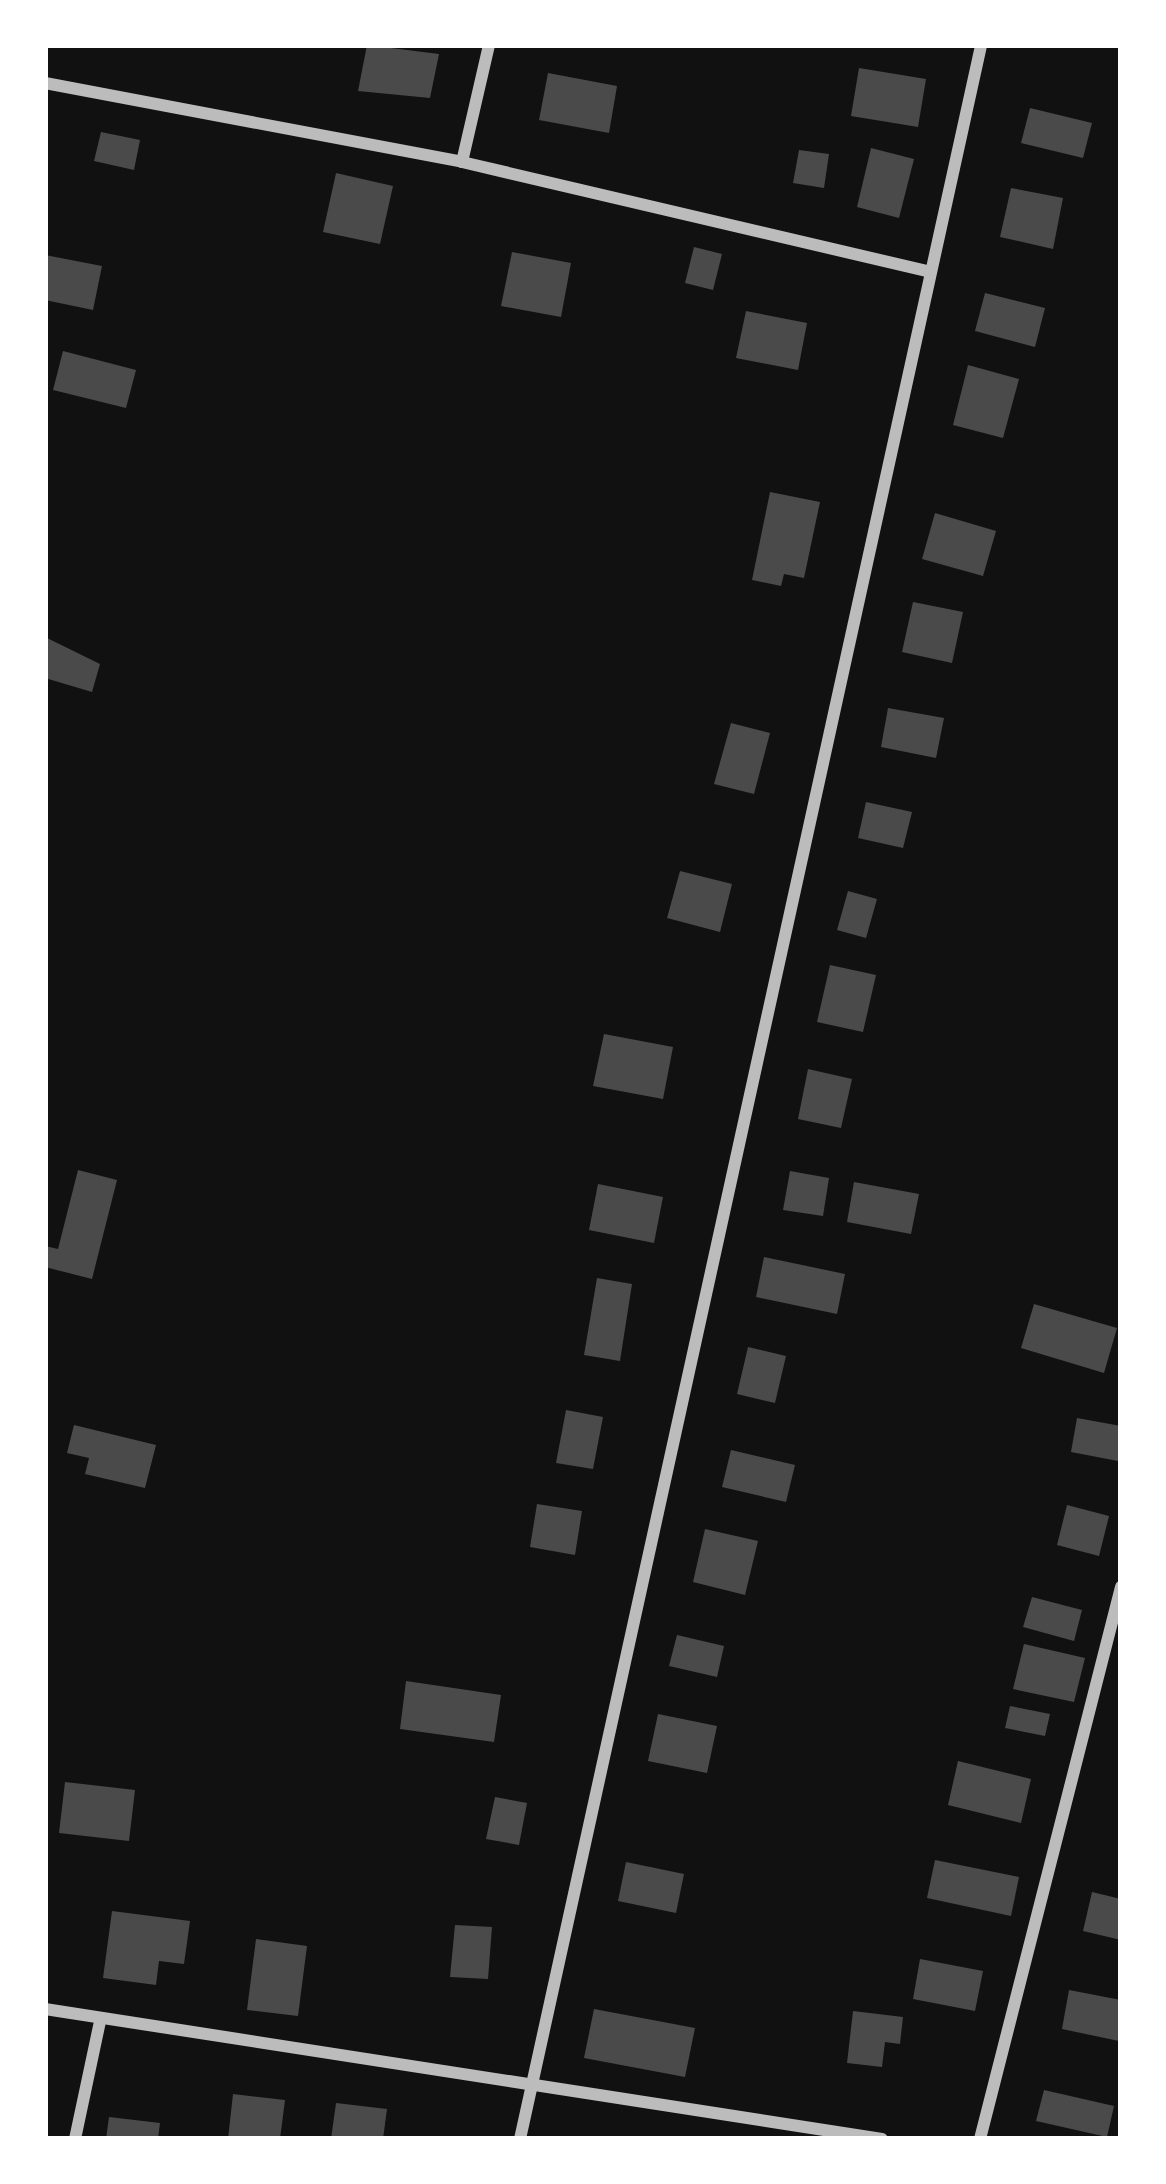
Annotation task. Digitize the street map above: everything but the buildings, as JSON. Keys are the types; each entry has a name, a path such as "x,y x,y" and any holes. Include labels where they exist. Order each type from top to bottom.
{"street":[{"path":"462,162 489,45"},
{"path":"520,2139 927,271 981,45"},
{"path":"45,82 462,162 927,271"},
{"path":"980,2139 1121,1587"},
{"path":"45,2009 882,2139"},
{"path":"76,2139 100,2021"}]}
